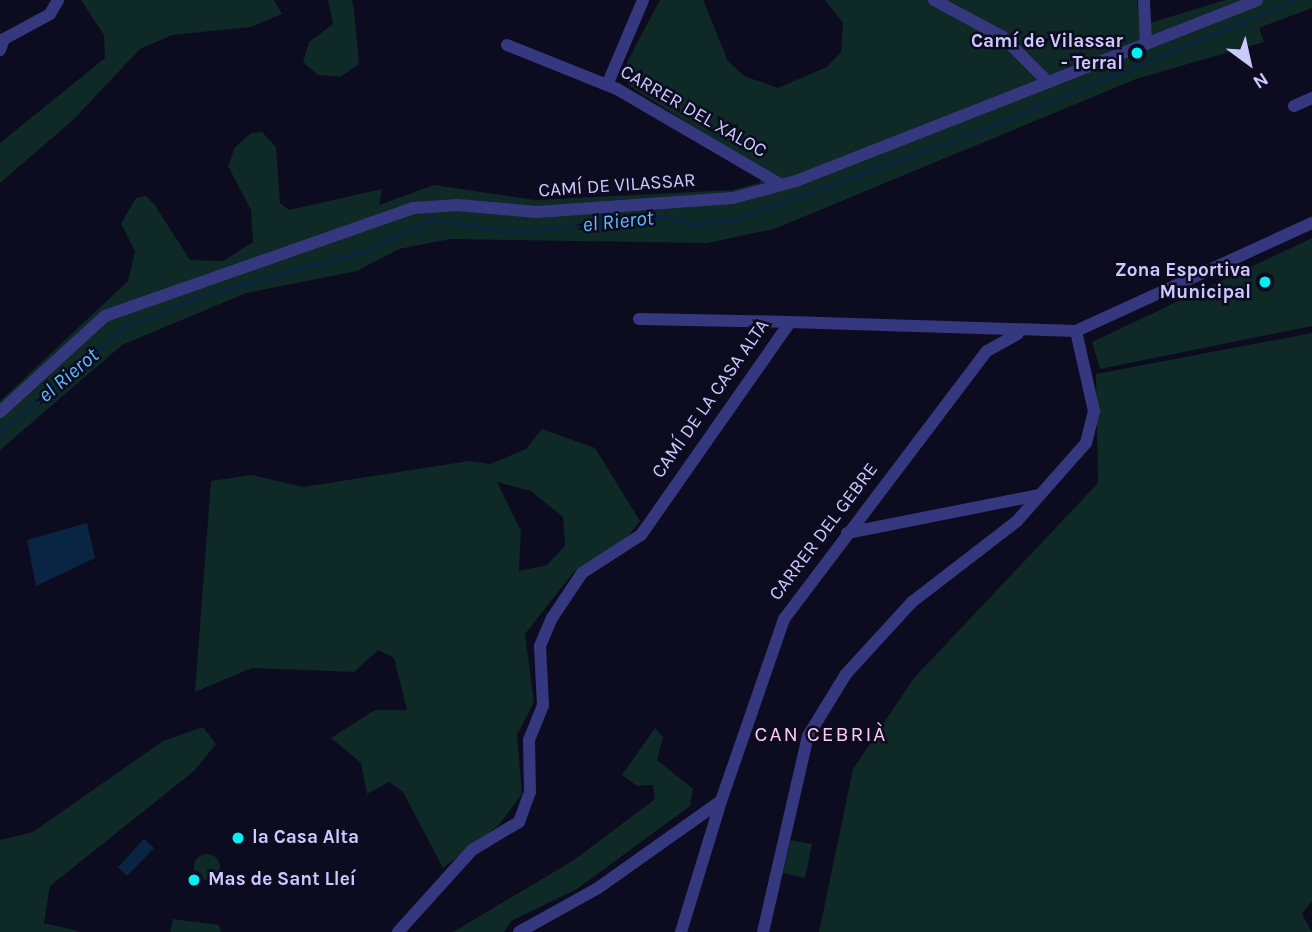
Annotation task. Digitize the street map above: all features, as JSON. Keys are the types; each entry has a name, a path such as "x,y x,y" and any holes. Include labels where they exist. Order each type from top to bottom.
{"street":[{"path":"0,50 4,38 50,14 58,0"},
{"path":"607,85 643,0"},
{"path":"934,0 1003,37 1048,82"},
{"path":"1144,0 1146,44"},
{"name":"CAMÍ DE VILASSAR","path":"0,412 105,316 413,208 458,205 537,212 733,198 781,185 1257,0"},
{"name":"CARRER DEL XALOC","path":"507,45 607,85 781,185"},
{"path":"1294,106 1312,99"},
{"name":"CAMÍ DE LA CASA ALTA","path":"398,932 472,850 519,822 530,792 530,740 543,705 540,646 552,618 582,573 641,535 790,322 937,323 1025,332 1076,331 1312,223"},
{"path":"639,319 790,322"},
{"path":"763,932 808,736 846,674 902,612 985,550 1040,495 1090,431 1094,411 1076,331"},
{"name":"CARRER DEL GEBRE","path":"681,932 721,801 784,619 986,351 1025,332"},
{"path":"847,533 1040,495"},
{"path":"519,932 598,888 721,801"}],"green space":[{"path":"81,0 274,0 282,14 251,27 172,35 140,49 73,120 0,183 0,143 105,58 104,35"},
{"path":"328,0 352,0 354,10 359,64 340,77 318,75 303,62 309,42 333,24"},
{"path":"660,0 703,0 728,61 744,76 778,88 827,67 841,52 843,23 825,0 1137,0 1140,26 1225,0 1312,0 1312,8 1259,28 1264,42 1136,79 774,229 707,243 450,239 399,249 357,271 246,293 122,345 0,450 0,401 128,281 135,251 121,224 136,198 146,196 154,204 190,260 223,261 253,242 251,210 228,166 235,147 251,133 262,132 276,147 280,203 289,210 382,189 379,205 434,185 535,200 732,190 759,183 767,174 628,85 627,62"},
{"name":"Zona Esportiva Municipal","path":"1312,238 1312,326 1100,369 1092,342"},
{"path":"1312,333 1312,901 1302,914 1312,932 819,932 853,769 914,678 1098,483 1096,374"},
{"path":"542,429 595,448 640,521 623,543 573,573 525,634 534,702 517,735 522,794 499,825 443,868 403,792 389,782 367,794 361,763 331,738 375,710 407,710 394,658 378,650 354,672 252,668 195,692 211,481 252,475 303,487 469,461 490,464 526,449","holes":["497,482 531,491 563,517 565,546 547,565 519,571 521,531"]},
{"path":"203,727 216,744 194,771 50,886 44,923 82,932 0,932 0,840 33,832 163,741"},
{"path":"655,728 663,737 657,760 693,789 690,806 577,889 511,921 504,932 453,932 574,860 655,799 653,785 637,786 622,775"},
{"path":"791,840 812,844 805,878 783,873"},
{"path":"207,854 216,858 220,867 216,876 207,880 198,876 194,867 198,858"},
{"path":"173,919 219,925 221,932 170,932"}],"water":[{"path":"87,523 95,558 36,586 27,540"},
{"path":"144,839 154,848 127,876 118,867"}],"waterway":[{"name":"el Rierot","path":"0,432 125,327 204,295 361,252 434,219 513,232 668,216 693,224 737,219 986,129 1294,0"}],"place":[{"name":"Camí de Vilassar - Terral","path":"1137,53"},
{"name":"Zona Esportiva Municipal","path":"1265,282"},
{"name":"la Casa Alta","path":"238,838"},
{"name":"Mas de Sant Lleí","path":"194,880"}],"district":[{"name":"CAN CEBRIÀ","path":"821,734"}]}
